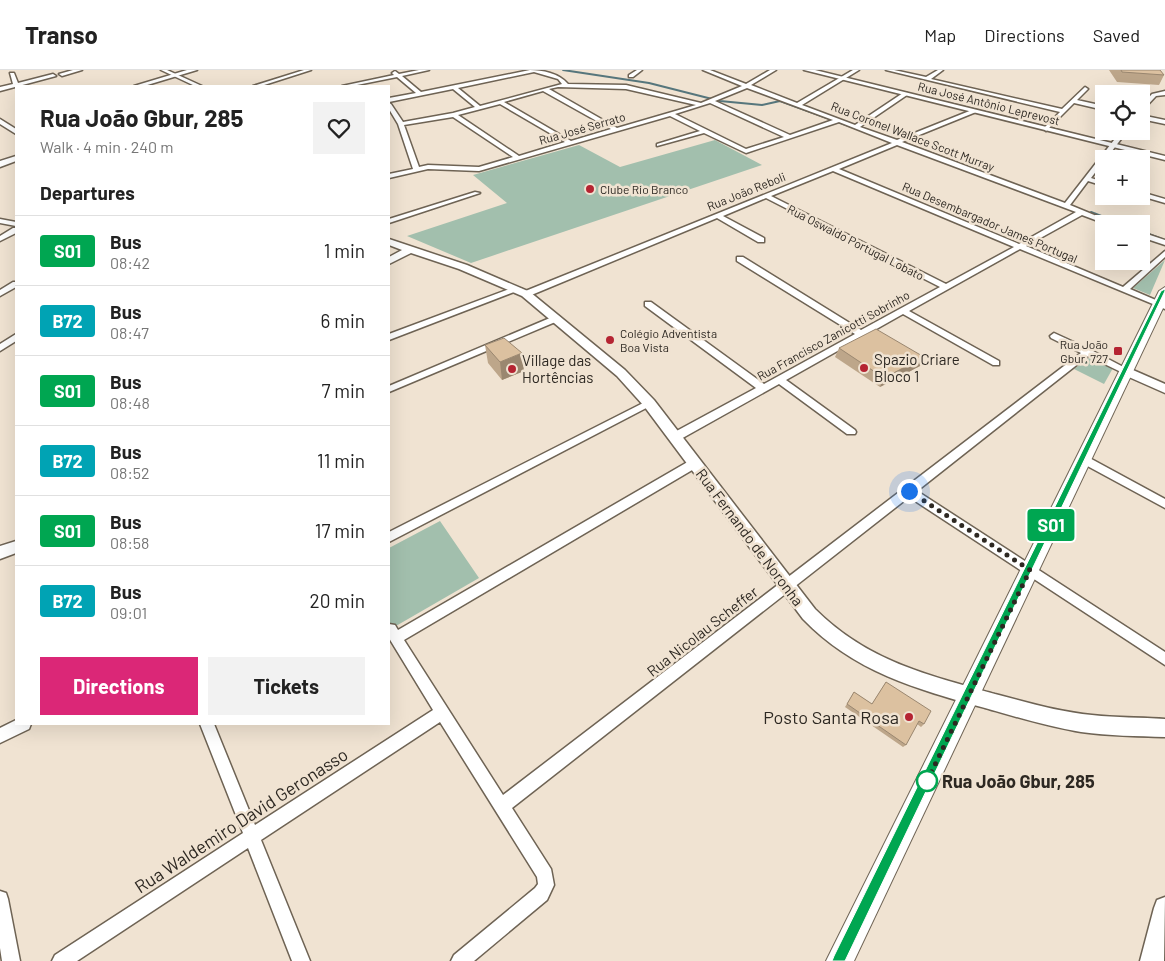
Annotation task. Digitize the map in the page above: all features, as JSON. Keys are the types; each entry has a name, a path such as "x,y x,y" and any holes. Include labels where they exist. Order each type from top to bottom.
{"main road":[{"path":"141,85 194,70"},
{"name":"Rua José Antônio Leprevost","path":"807,70 1165,158"},
{"path":"1,123 15,120"},
{"path":"1,123 15,131"},
{"path":"0,164 15,158"},
{"name":"Rua Fernando de Noronha","path":"390,242 457,264 522,292 557,318 632,383 650,403 816,623 835,640 857,654 898,672 969,695 1068,721 1165,728"},
{"path":"390,260 410,249"},
{"path":"840,961 1126,370 1163,301"},
{"path":"1126,370 1165,389"},
{"path":"0,554 15,547"},
{"path":"1152,961 1165,908"}],"street":[{"path":"62,74 80,70"},
{"path":"163,70 197,85"},
{"path":"290,70 299,73"},
{"path":"264,85 309,70"},
{"path":"392,70 420,94"},
{"path":"350,85 428,70"},
{"path":"522,70 560,78 566,85"},
{"path":"631,76 640,70"},
{"name":"Rua Coronel Wallace Scott Murray","path":"705,70 1095,217"},
{"name":"Rua José Serrato","path":"390,176 416,168 442,167 475,170 714,101 774,70"},
{"path":"798,105 857,70"},
{"path":"888,70 1064,111"},
{"path":"927,79 941,70"},
{"path":"390,100 534,71"},
{"path":"12,74 16,85 40,77 53,76"},
{"path":"0,89 15,85"},
{"path":"401,124 480,109 544,89 566,85 626,86 702,105"},
{"path":"455,88 480,109"},
{"path":"544,89 617,130"},
{"path":"1046,129 1085,89"},
{"path":"856,127 905,94"},
{"path":"1150,100 1154,95 1165,94"},
{"path":"714,101 790,137"},
{"path":"1073,101 1095,106"},
{"path":"502,103 570,143"},
{"path":"390,107 401,124 416,168"},
{"name":"Rua João Reboli","path":"390,337 522,292 718,216 974,111"},
{"path":"670,114 746,151 840,120"},
{"path":"454,115 518,158"},
{"path":"1150,119 1165,122"},
{"path":"659,145 705,131"},
{"path":"1066,206 1117,140"},
{"name":"Rua Desembargador James Portugal","path":"834,168 1124,290 1163,301"},
{"path":"1087,179 1095,181"},
{"path":"390,221 478,193"},
{"name":"Rua Oswaldo Portugal Lobato","path":"766,196 946,287"},
{"path":"1150,197 1165,201"},
{"name":"Rua Francisco Zanicotti Sobrinho","path":"675,437 1082,212"},
{"path":"718,216 761,240"},
{"path":"0,221 15,224"},
{"path":"0,239 15,231"},
{"path":"1150,237 1165,243"},
{"path":"1124,290 1165,253"},
{"path":"740,258 861,334"},
{"path":"2,292 15,285"},
{"path":"648,304 763,388"},
{"path":"903,311 996,363"},
{"path":"390,389 557,318"},
{"path":"1054,336 1126,370"},
{"path":"0,348 15,337"},
{"name":"Rua Nicolau Scheffer","path":"502,806 1088,352"},
{"path":"779,379 850,432"},
{"path":"390,536 650,403"},
{"path":"1084,458 1165,504"},
{"path":"460,961 541,894 546,885 545,875 393,633 695,463"},
{"path":"909,491 1165,658"},
{"name":"Rua Waldemiro David Geronasso","path":"61,961 442,712"},
{"path":"0,736 22,725"},
{"path":"207,725 301,961"},
{"path":"0,898 12,961"}],"green space":[{"name":"Clube Rio Branco","path":"715,140 762,165 471,263 407,236 507,203 473,175 579,145 620,167"},
{"path":"1165,260 1150,295 1133,288"},
{"path":"1090,357 1113,368 1104,384 1074,369"},
{"path":"440,521 479,578 390,629 390,547"}],"building":[{"path":"1121,70 1160,70 1164,75 1122,72"},
{"path":"876,329 924,357 884,378 839,348"},
{"path":"504,338 522,353 500,362 485,345"},
{"name":"Posto Santa Rosa","path":"886,682 931,711 924,724 919,721 906,745 847,704 854,692 872,704"}],"waterway":[{"path":"563,70 649,83 720,101 762,105 780,101 857,129"},
{"path":"1091,212 1099,215"},
{"path":"1150,234 1165,240"}],"bus line":[{"name":"S01","path":"840,961 1165,291"}],"place":[{"name":"Clube Rio Branco","path":"590,189"},
{"name":"Colégio Adventista Boa Vista","path":"610,340"},
{"name":"Rua João Gbur, 727","path":"1118,351"},
{"name":"Spazio Criare Bloco 1","path":"864,368"},
{"name":"Village das Hortências","path":"512,369"},
{"name":"Posto Santa Rosa","path":"909,717"},
{"name":"Rua João Gbur, 285","path":"927,781"}],"route":[{"path":"909,491 1030,570 927,781"}]}
